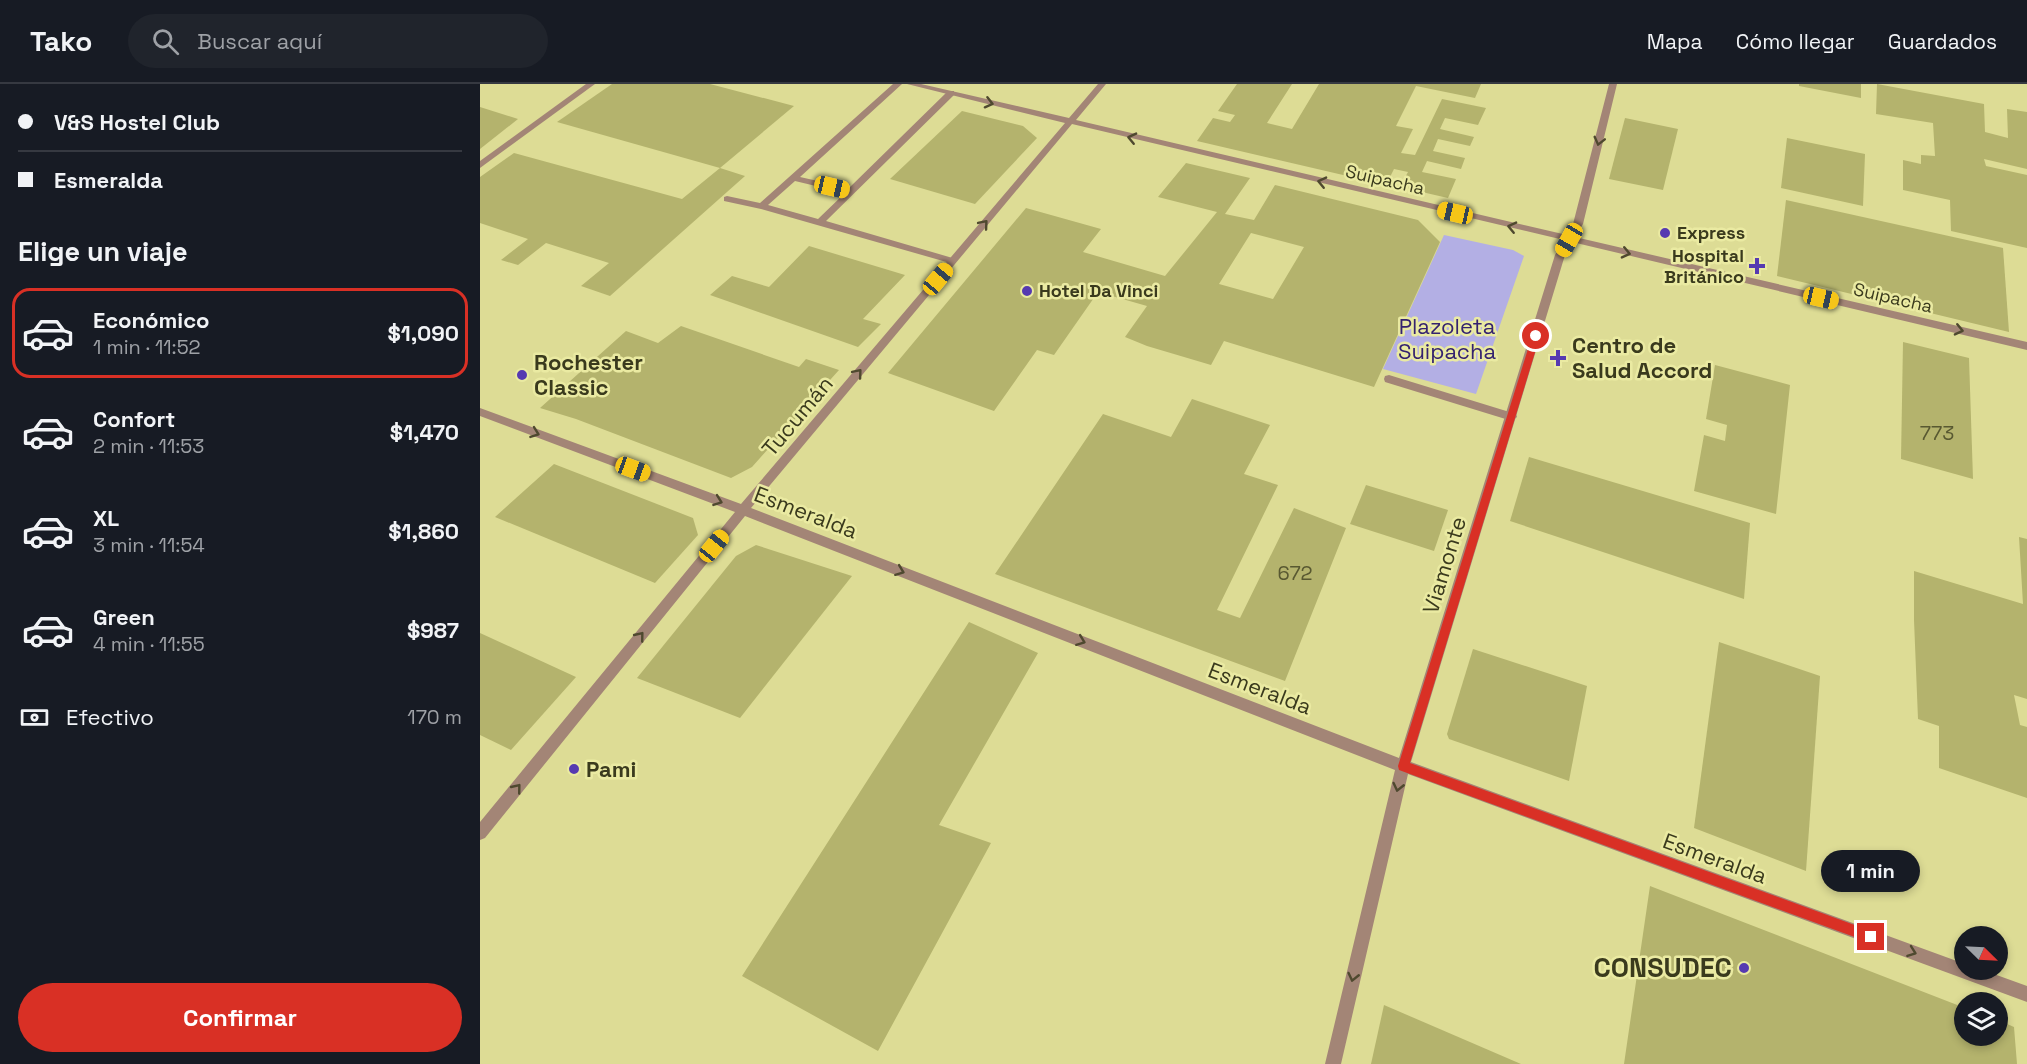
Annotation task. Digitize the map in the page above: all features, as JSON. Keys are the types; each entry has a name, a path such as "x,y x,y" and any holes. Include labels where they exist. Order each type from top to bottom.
{"street":[{"path":"480,165 591,84"},
{"path":"762,206 898,84"},
{"name":"Suipacha","path":"911,84 2027,346"},
{"name":"Tucumán","path":"480,833 743,510 1102,84"},
{"name":"Viamonte","path":"1333,1064 1403,766 1560,255 1578,224 1613,84"},
{"path":"819,223 951,93"},
{"path":"795,178 850,191"},
{"path":"727,200 762,206 953,261"},
{"path":"1389,379 1512,417"},
{"name":"Esmeralda","path":"480,412 743,510 1403,766 2027,994"}],"green space":[{"name":"Plazoleta Suipacha","path":"1444,235 1513,250 1524,256 1476,394 1383,369"}],"building":[{"path":"612,84 710,84 794,106 720,168 557,122"},
{"path":"1237,84 1292,84 1267,123 1292,129 1319,84 1481,84 1475,98 1416,86 1396,126 1413,129 1401,153 1415,155 1442,99 1486,108 1478,125 1445,118 1440,129 1474,137 1470,146 1438,139 1433,151 1465,158 1461,169 1427,161 1422,172 1456,179 1448,198 1400,187 1408,172 1394,169 1386,185 1197,141 1213,118 1230,122 1235,115 1218,111"},
{"path":"1799,84 1861,84 1861,98 1799,86"},
{"path":"1877,84 1984,104 1985,132 2008,138 2007,109 2027,112 2027,169 1984,159 1986,166 2027,175 2027,248 1951,231 1950,200 1903,190 1903,160 1921,164 1921,155 1935,156 1933,123 1876,114"},
{"path":"480,107 518,119 480,149"},
{"path":"962,111 1023,126 1037,138 975,204 890,179"},
{"path":"1625,118 1678,129 1663,190 1609,179"},
{"path":"1787,138 1865,154 1863,206 1781,188"},
{"path":"514,153 682,199 720,168 745,176 610,296 581,286 609,263 546,243 518,265 501,260 528,239 480,223 480,177"},
{"path":"1186,163 1250,178 1225,214 1254,220 1275,185 1418,220 1440,242 1374,387 1224,341 1211,365 1147,346 1125,337 1147,306 1098,292 1054,355 1037,350 994,411 888,373 1026,208 1101,229 1083,252 1165,276 1217,212 1158,197","holes":["1251,233 1304,247 1273,299 1219,284"]},
{"path":"1786,200 2003,248 2009,332 1777,276"},
{"path":"809,246 905,275 863,319 881,324 858,347 710,295 732,276 769,287"},
{"path":"681,326 799,367 806,359 839,370 752,467 731,478 576,419 540,408 626,331 658,343"},
{"path":"1903,342 1969,358 1973,479 1901,459"},
{"path":"1715,365 1790,385 1776,514 1694,491 1704,435 1725,441 1727,425 1706,419"},
{"path":"1192,399 1270,425 1244,474 1278,485 1217,610 1240,618 1294,508 1346,528 1285,681 995,574 1103,414 1171,437"},
{"path":"1529,457 1750,523 1744,599 1510,521"},
{"path":"554,464 693,518 698,535 655,583 495,517"},
{"path":"1366,485 1448,510 1434,551 1350,524"},
{"path":"2019,537 2027,539 2027,699 2014,695 2020,725 2027,727 2027,798 1939,768 1939,726 1918,719 1914,620 1914,571 2023,604"},
{"path":"756,545 852,576 740,718 637,678 736,556"},
{"path":"969,622 1038,653 939,825 991,843 878,1051 742,976"},
{"path":"480,633 576,677 511,750 480,735"},
{"path":"1719,642 1820,676 1806,871 1694,828"},
{"path":"1473,649 1587,686 1569,781 1449,739 1447,734"},
{"path":"1650,886 1954,1004 1954,1046 2008,1046 2008,1024 2014,1027 2017,1064 1624,1064"},
{"path":"1384,1005 1521,1064 1371,1064"}],"place":[{"name":"Express","path":"1665,233"},
{"name":"Hospital Británico","path":"1757,266"},
{"name":"Hotel Da Vinci","path":"1027,291"},
{"name":"Centro de Salud Accord","path":"1558,358"},
{"name":"Rochester Classic","path":"522,375"},
{"name":"Pami","path":"574,769"},
{"name":"CONSUDEC","path":"1744,968"}],"route":[{"path":"1536,336 1403,766 1871,937"}]}
